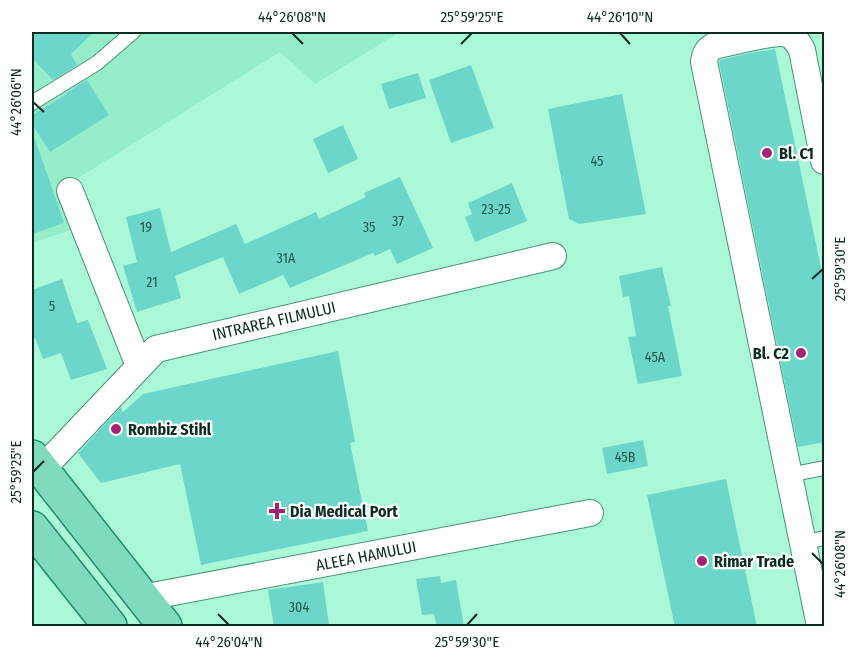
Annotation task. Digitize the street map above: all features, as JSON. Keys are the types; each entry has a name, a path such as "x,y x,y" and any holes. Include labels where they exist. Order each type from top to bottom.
{"main road":[{"path":"37,463 165,627"},
{"path":"32,528 110,627"}],"street":[{"path":"820,627 814,540 789,475 704,62 705,54 709,49 750,38 783,33 798,42 802,50 825,161"},
{"path":"70,191 139,366"},
{"name":"INTRAREA FILMULUI","path":"37,463 156,349 553,256"},
{"name":"ALEEA HAMULUI","path":"142,598 590,513"}],"lane":[{"path":"32,103 97,63 133,32"},
{"path":"789,475 825,468"}],"shaded area":[{"path":"32,32 400,32 315,84 280,52 75,180 92,223 32,243"}],"building":[{"path":"32,32 94,32 71,54 77,65 53,80 32,58"},
{"path":"775,49 825,287 825,442 798,447 719,62 745,54"},
{"path":"471,65 494,128 451,143 429,80"},
{"path":"418,73 426,98 389,109 381,84"},
{"path":"87,80 109,115 50,152 32,124 32,115"},
{"path":"622,94 646,214 579,224 569,219 548,109"},
{"path":"343,125 358,159 328,173 313,139"},
{"path":"35,139 64,223 32,234 32,140"},
{"path":"400,177 433,248 397,264 390,249 375,256 373,253 290,288 283,275 239,294 223,257 175,276 181,298 137,312 123,266 137,262 126,217 160,208 171,252 236,224 245,244 316,212 319,219 366,197 364,193"},
{"path":"512,183 527,221 475,242 465,217 472,214 468,203"},
{"path":"662,267 671,306 668,306 682,376 638,384 628,337 636,336 629,296 623,297 619,276"},
{"path":"62,279 77,323 88,320 107,369 71,380 61,353 43,359 35,338 32,339 32,290"},
{"path":"338,351 355,442 350,443 368,531 201,565 180,464 101,483 78,453 121,407 123,412 143,394"},
{"path":"643,440 648,466 607,474 602,448"},
{"name":"Rimar Trade","path":"726,479 757,627 675,627 647,495"},
{"path":"440,576 441,583 456,580 464,627 437,627 434,614 422,615 416,579"},
{"path":"323,582 329,625 274,627 268,590"}],"place":[{"name":"Bl. C1","path":"767,153"},
{"name":"Bl. C2","path":"801,353"},
{"name":"Rombiz Stihl","path":"116,429"},
{"name":"Dia Medical Port","path":"277,511"},
{"name":"Rimar Trade","path":"702,561"}]}
